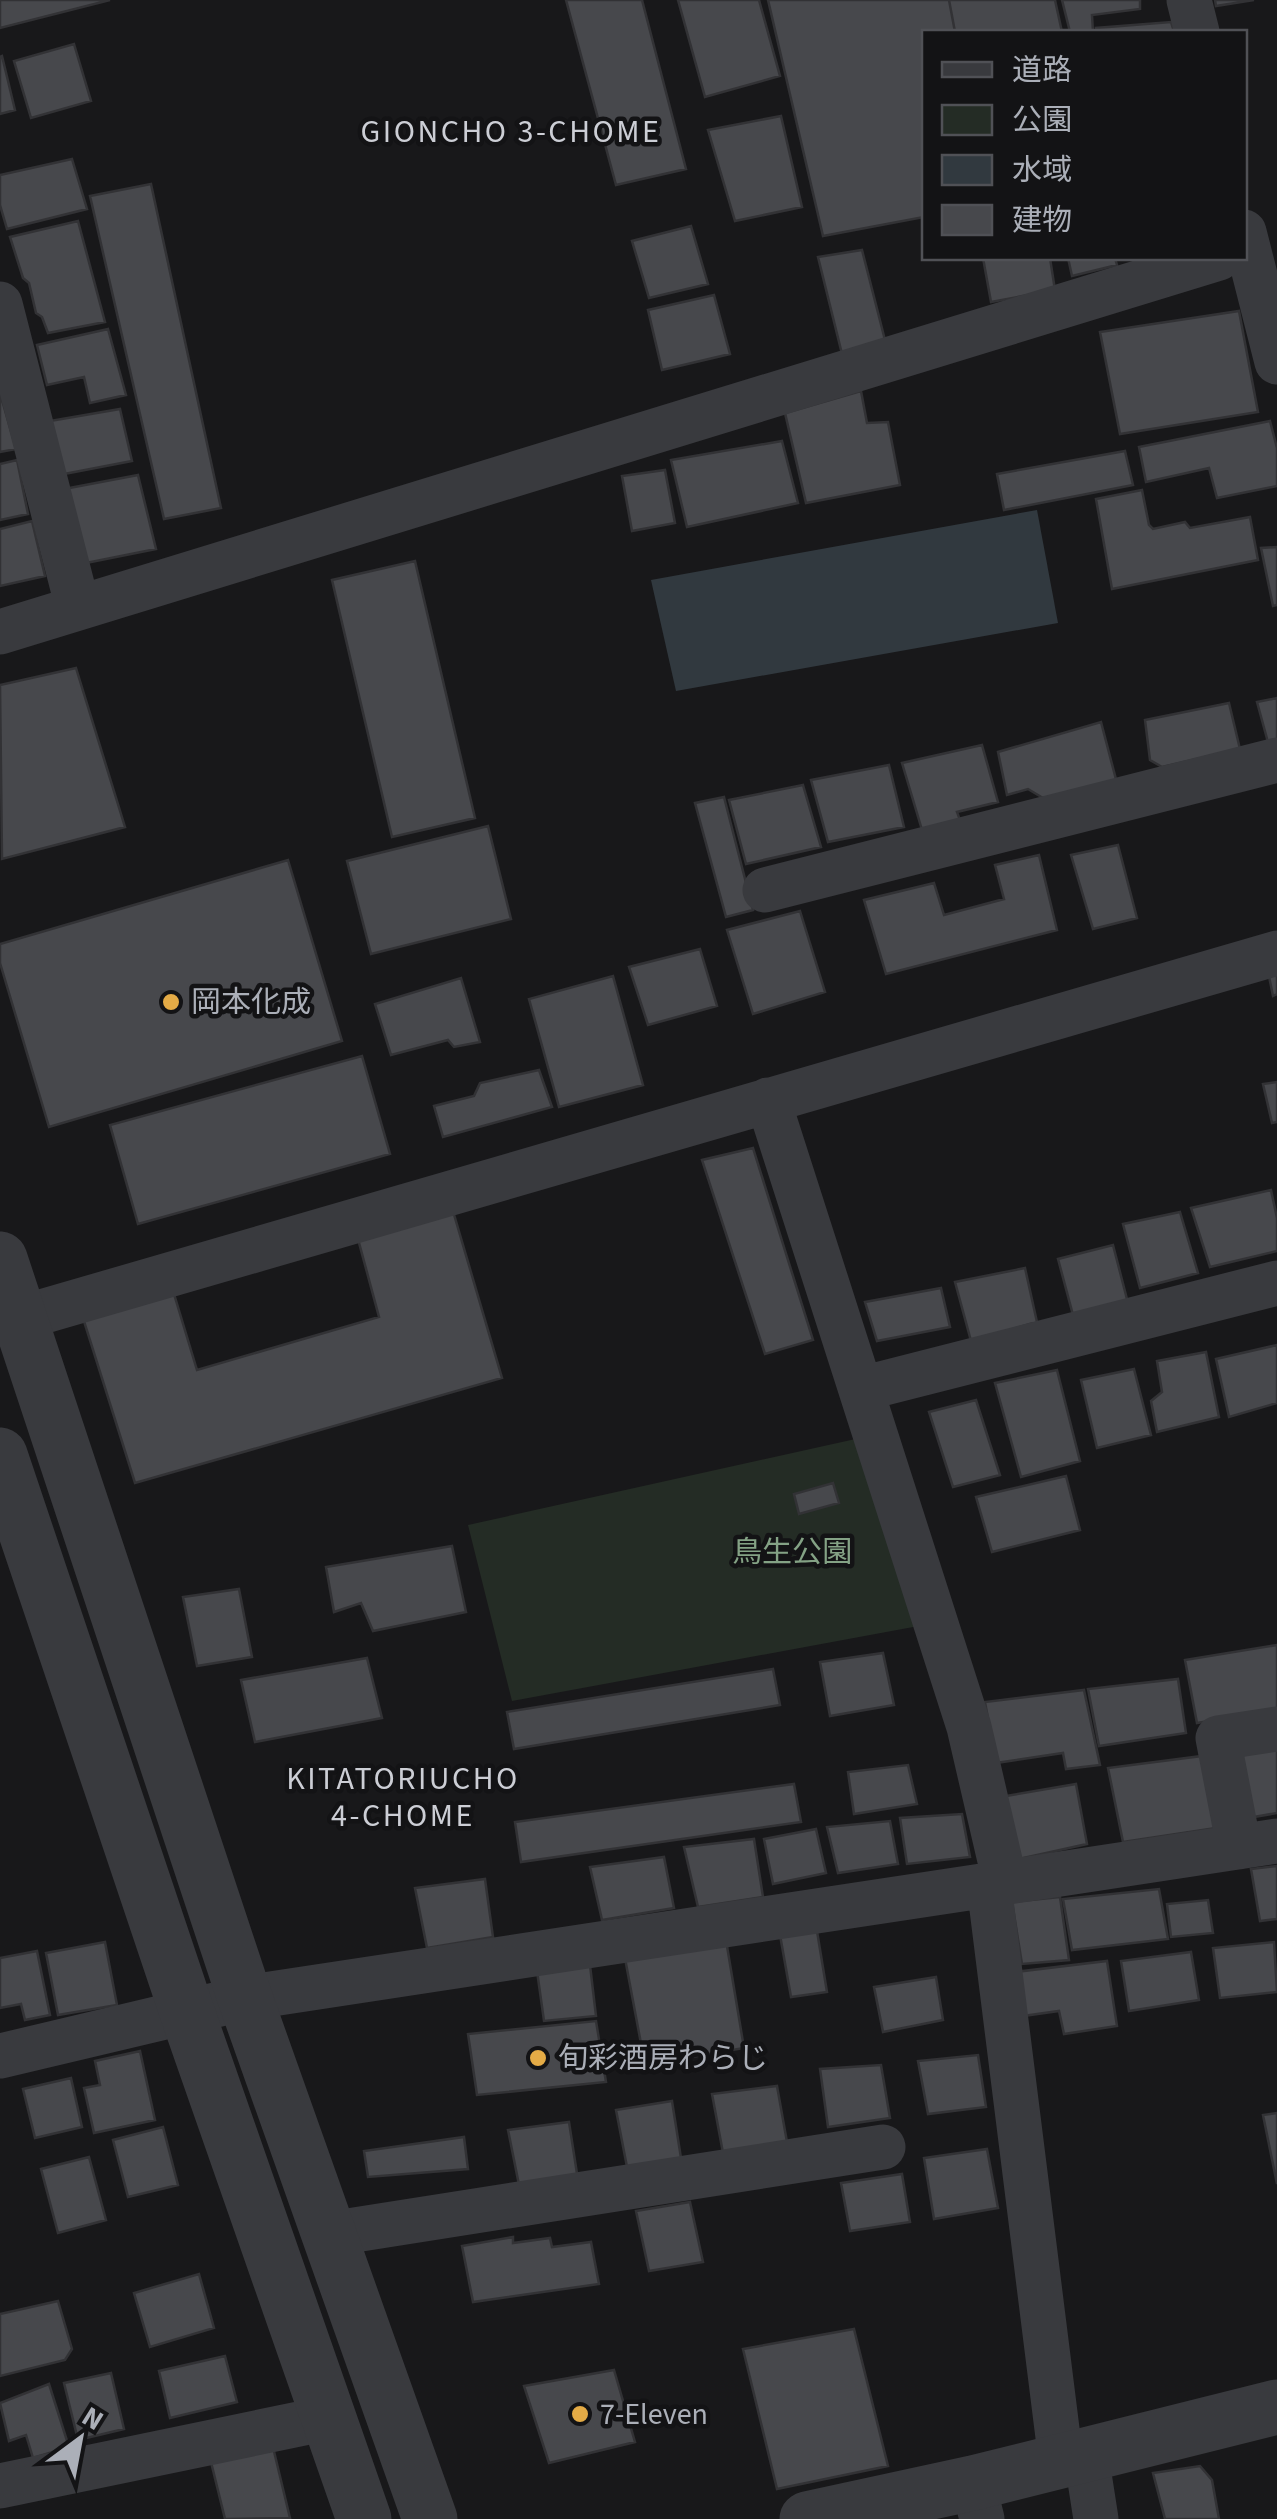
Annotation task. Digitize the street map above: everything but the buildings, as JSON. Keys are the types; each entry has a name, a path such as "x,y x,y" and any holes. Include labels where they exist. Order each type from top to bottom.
{"street":[{"path":"1189,0 1196,30"},
{"path":"1247,246 1277,362"},
{"path":"0,632 1202,260"},
{"path":"0,304 78,608"},
{"path":"765,890 1277,760"},
{"path":"10,1321 1277,952"},
{"path":"768,1100 969,1727 997,1884 1074,2458 1096,2519"},
{"path":"0,1259 10,1321 430,2519"},
{"path":"861,1390 1277,1283"},
{"path":"0,1454 187,2012 364,2519"},
{"path":"0,2056 245,1998 1258,1844 1218,1738 1277,1729"},
{"path":"329,2234 883,2147"},
{"path":"807,2519 977,2501 1074,2458 1277,2407"},
{"path":"0,2486 328,2418"}],"green space":[{"name":"鳥生公園","path":"860,1438 924,1625 512,1701 468,1525"}],"water":[{"path":"1037,510 1058,623 676,691 651,580"}],"place":[{"name":"岡本化成","path":"171,1002"},
{"name":"旬彩酒房わらじ","path":"538,2058"},
{"name":"7-Eleven","path":"580,2414"}],"district":[{"name":"GIONCHO 3-CHOME","path":"511,131"},
{"name":"KITATORIUCHO 4-CHOME","path":"403,1796"}]}
